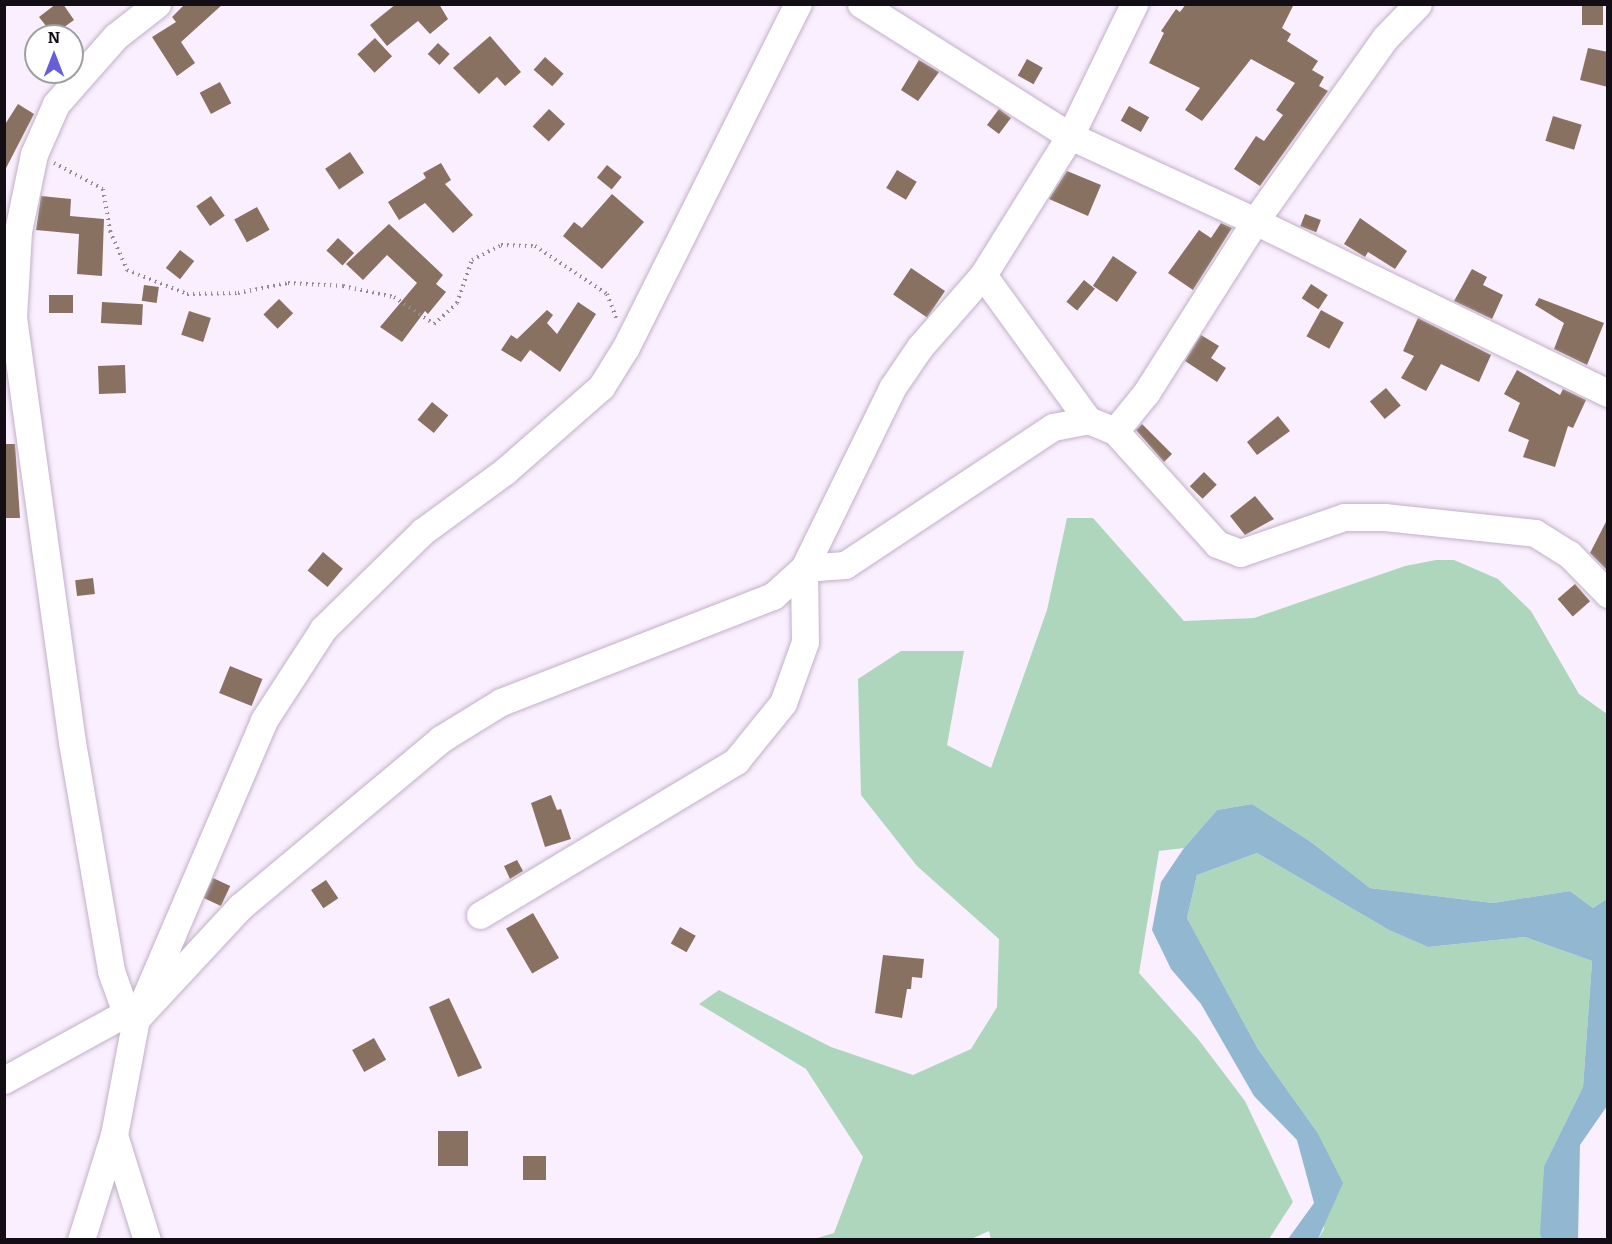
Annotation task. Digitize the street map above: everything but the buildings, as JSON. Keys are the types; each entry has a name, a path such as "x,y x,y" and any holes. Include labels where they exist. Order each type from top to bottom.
{"street":[{"path":"131,1016 111,970 72,742 15,329 18,231 34,154 56,104 116,36 157,4"},
{"path":"81,1239 114,1136 131,1016 264,720 323,629 422,532 505,471 602,387 626,347 798,4"},
{"path":"861,4 1070,136 1256,221 1608,393"},
{"path":"4,1080 131,1016 240,907 441,739 501,702 773,596 804,568 892,388 920,347 983,275 1070,136 1134,4"},
{"path":"1115,431 1146,393 1256,221 1385,38 1418,4"},
{"path":"983,275 1088,420 1115,431 1217,544 1240,554 1344,518 1384,517 1535,533 1569,554 1608,594"},
{"path":"804,568 845,565 1053,427 1088,420"},
{"path":"480,915 736,760 783,703 805,642 804,568"},
{"path":"114,1136 147,1239"}],"path":[{"path":"34,154 89,178 103,189 110,231 127,270 188,294 238,293 288,283 343,286 394,297 434,324 457,303 472,260 501,245 535,246 607,294 626,347"}],"green space":[{"path":"1067,518 1093,518 1184,621 1254,618 1405,566 1436,560 1454,560 1498,579 1531,611 1579,694 1607,714 1607,899 1593,908 1570,891 1493,903 1370,888 1311,842 1252,804 1217,810 1184,848 1159,851 1139,973 1198,1039 1245,1101 1293,1202 1269,1239 991,1240 989,1231 969,1240 814,1239 834,1233 863,1157 806,1069 699,1004 719,990 831,1047 913,1075 971,1049 997,1007 999,939 917,866 861,795 858,679 901,651 964,651 947,745 991,768 1047,610"},
{"path":"1257,853 1389,930 1428,947 1525,937 1592,961 1583,1087 1544,1166 1542,1239 1318,1239 1324,1229 1317,1132 1258,1049 1187,918 1197,875"}],"water":[{"path":"1252,804 1311,842 1370,888 1493,903 1570,891 1593,908 1607,899 1607,1106 1580,1145 1578,1239 1542,1239 1540,1234 1544,1166 1583,1087 1592,961 1525,937 1428,947 1389,930 1257,853 1197,875 1187,918 1258,1049 1317,1132 1343,1183 1318,1239 1288,1239 1314,1203 1297,1140 1254,1096 1201,1004 1171,969 1152,930 1161,882 1184,848 1217,810"}]}
